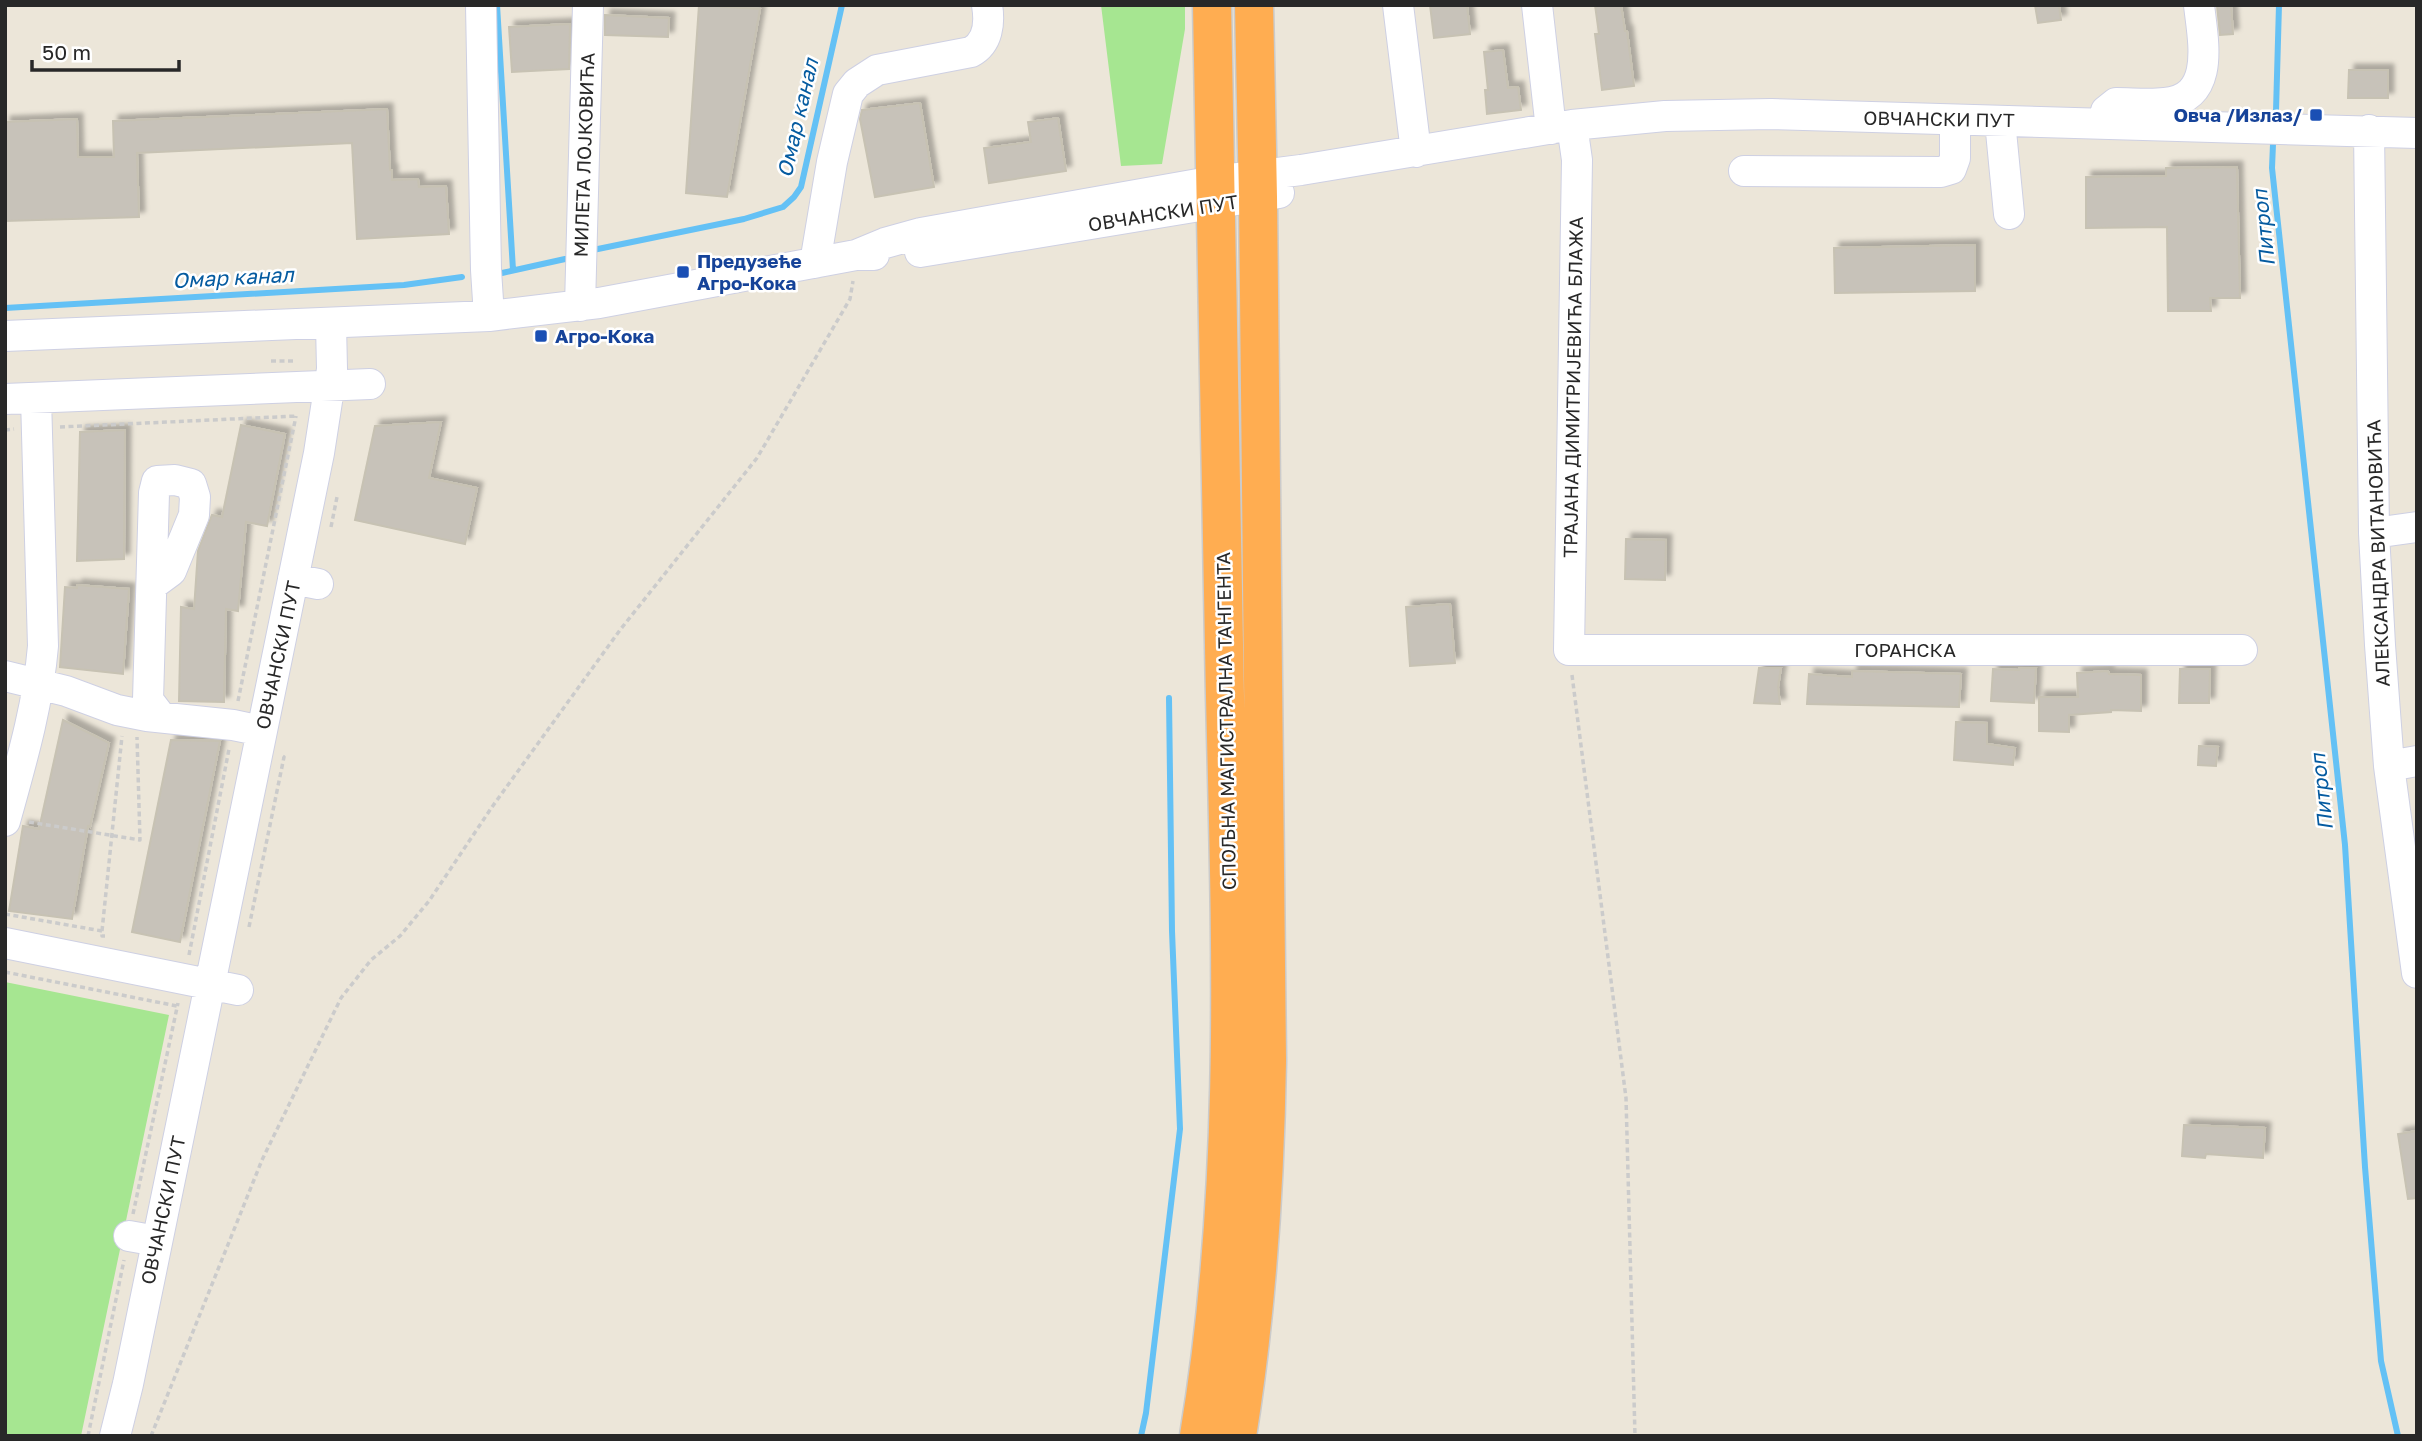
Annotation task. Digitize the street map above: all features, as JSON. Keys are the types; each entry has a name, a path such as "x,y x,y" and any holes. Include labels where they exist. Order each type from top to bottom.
{"highway":[{"name":"СПОЉНА МАГИСТРАЛНА ТАНГЕНТА","path":"1199,1436 1213,1340 1221,1256 1231,1045 1212,5"},
{"name":"СПОЉНА МАГИСТРАЛНА ТАНГЕНТА","path":"1237,1436 1254,1297 1266,1122 1267,1002 1254,5"}],"street":[{"path":"481,5 489,316"},
{"name":"МИЛЕТА ЛОЈКОВИЋА","path":"580,306 589,5"},
{"path":"815,263 832,162 848,94 857,83 877,70 971,52 979,47 986,36 989,16 987,5"},
{"path":"1398,5 1416,152"},
{"name":"ТРАЈАНА ДИМИТРИЈЕВИЋА БЛАЖА","path":"1537,5 1562,127 1577,160 1569,650"},
{"path":"2104,124 2106,111 2116,103 2164,104 2183,100 2196,88 2203,65 2199,5"},
{"name":"ОВЧАНСКИ ПУТ","path":"1258,186 1416,152 1562,127 1642,118 1716,114 2417,133"},
{"path":"1744,171 1941,172 1951,169 1955,158 1955,120"},
{"path":"2000,121 2008,214"},
{"name":"АЛЕКСАНДРА ВИТАНОВИЋА","path":"2369,130 2374,533 2403,763 2416,963"},
{"name":"ОВЧАНСКИ ПУТ","path":"5,336 489,316 580,306 856,255 885,243 932,231 1258,186 1374,175 1464,145"},
{"name":"ОВЧАНСКИ ПУТ","path":"115,1436 143,1238 203,990 248,728 305,582 311,416 330,386 333,355 331,324"},
{"path":"5,399 370,384"},
{"path":"6,819 40,684 43,646 36,398"},
{"path":"2374,533 2417,527"},
{"path":"152,585 148,700 161,717"},
{"name":"ГОРАНСКА","path":"1569,650 2242,650"},
{"path":"5,676 40,684 117,709 248,728"},
{"path":"5,943 203,990"}],"path":[{"path":"151,1436 261,1160 341,998 371,960 400,936 429,901 492,807 620,630 757,458 850,299 856,255"},
{"path":"5,430 311,416 248,728 189,950 203,990 143,1238 88,1436"},
{"path":"1569,650 1626,1098 1635,1436"},
{"path":"114,938 102,936 102,931 122,733"},
{"path":"6,819 141,840 137,734"},
{"path":"5,914 102,931"},
{"path":"5,972 203,990"}],"green space":[{"path":"1101,5 1185,5 1185,29 1162,164 1121,166"},
{"path":"5,982 169,1015 81,1436 5,1436"}],"building":[{"path":"699,5 760,9 727,197 686,193"},
{"path":"1430,5 1467,5 1470,34 1434,38"},
{"path":"1595,5 1621,5 1634,86 1602,90 1595,34 1599,34"},
{"path":"2035,5 2059,5 2061,20 2038,23"},
{"path":"2217,5 2231,5 2233,34 2220,35"},
{"path":"605,15 669,18 668,37 605,35"},
{"path":"570,24 569,69 512,72 509,27"},
{"path":"1503,50 1508,88 1518,87 1521,110 1487,114 1485,90 1488,90 1484,52"},
{"path":"2349,70 2388,70 2388,98 2348,98"},
{"path":"920,103 934,187 875,197 860,119 862,110"},
{"path":"387,109 392,180 418,179 419,187 446,186 449,234 357,239 352,143 137,153 139,217 5,221 5,122 77,119 78,157 114,157 113,121"},
{"path":"1058,118 1066,171 989,183 984,148 1031,142 1028,122"},
{"path":"2237,167 2240,298 2210,298 2211,311 2168,311 2167,227 2086,228 2086,177 2166,176 2166,168"},
{"path":"1975,245 1975,291 1835,293 1834,248"},
{"path":"441,422 429,478 477,488 465,544 355,520 375,426"},
{"path":"241,425 285,434 267,526 246,522 238,611 226,609 224,702 179,701 181,607 194,609 198,551 212,515 222,517"},
{"path":"125,430 124,559 77,561 80,432"},
{"path":"1626,539 1666,540 1665,580 1625,579"},
{"path":"77,585 129,589 123,674 60,667 65,587 77,588"},
{"path":"1450,604 1455,663 1410,666 1406,607"},
{"path":"1759,668 1781,668 1778,687 1780,704 1754,703"},
{"path":"2036,668 2034,703 1991,701 1993,669"},
{"path":"2180,669 2210,669 2209,703 2179,703"},
{"path":"1852,671 1961,674 1959,707 1807,704 1809,674 1852,677"},
{"path":"2108,671 2109,674 2141,675 2141,711 2111,710 2069,715 2069,732 2039,731 2039,697 2078,697 2077,673"},
{"path":"63,720 109,743 90,827 88,826 72,919 9,911 23,826 39,829"},
{"path":"1956,722 1987,723 1987,744 2015,748 2013,765 1954,760"},
{"path":"171,740 220,741 180,942 132,932"},
{"path":"2199,746 2218,747 2216,766 2198,765"},
{"path":"2184,1125 2265,1128 2263,1158 2206,1154 2205,1158 2182,1156"},
{"path":"2417,1131 2417,1198 2408,1199 2398,1134"}],"waterway":[{"path":"497,5 513,270"},
{"name":"Омар канал","path":"593,250 744,219 783,207 794,197 801,187 842,5"},
{"name":"Питроп","path":"2276,111 2279,5"},
{"name":"Питроп","path":"2273,144 2272,168 2345,845 2365,1167 2381,1361 2398,1436"},
{"name":"Омар канал","path":"502,273 565,259"},
{"name":"Омар канал","path":"5,308 404,285 462,277"},
{"path":"1141,1436 1180,1129 1172,931 1169,698"}],"place":[{"name":"Овча /Излаз/","path":"2316,115"},
{"name":"Предузеће Агро-Кока","path":"683,272"},
{"name":"Агро-Кока","path":"541,336"}]}
